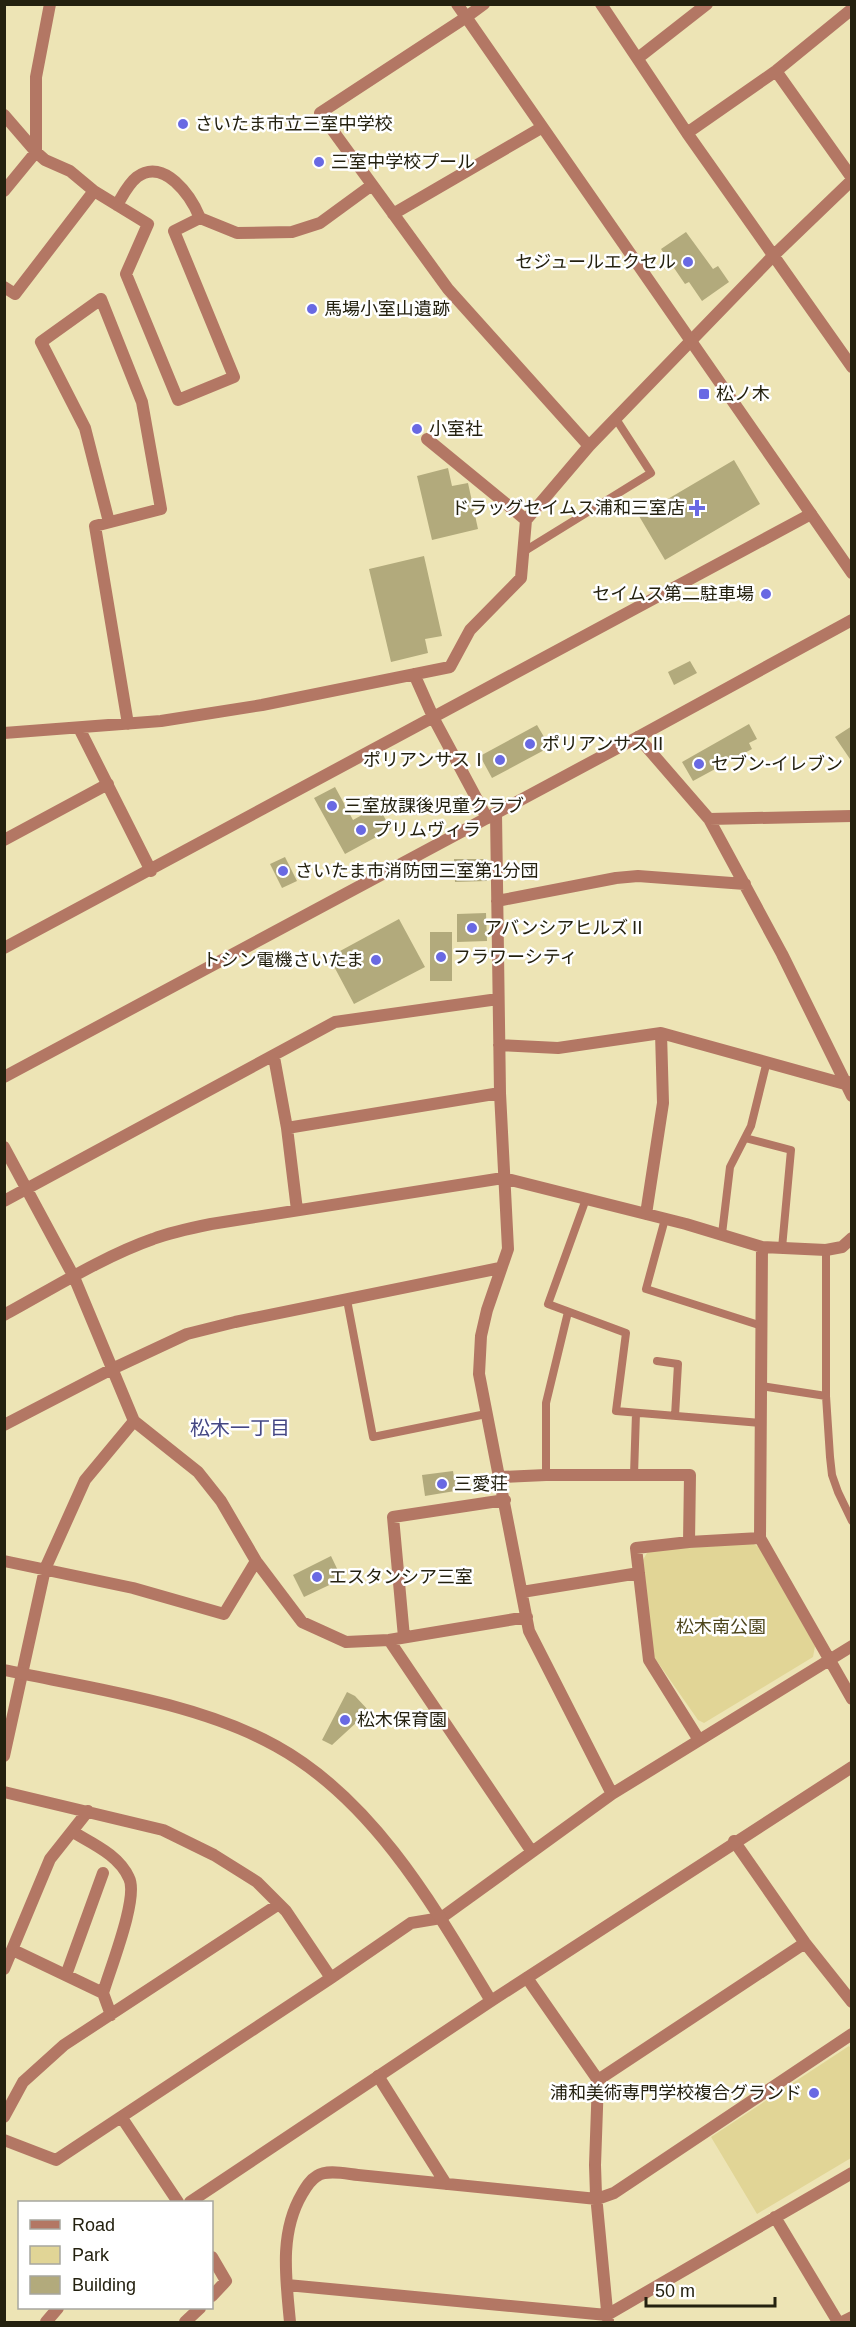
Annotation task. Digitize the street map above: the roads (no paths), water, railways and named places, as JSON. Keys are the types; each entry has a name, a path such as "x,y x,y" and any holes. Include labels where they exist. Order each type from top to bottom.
{"street":[{"path":"4,191 36,152 36,77 50,4"},
{"path":"457,4 852,573"},
{"path":"484,4 320,113 448,289 589,446"},
{"path":"601,4 687,133 852,367"},
{"path":"638,58 707,4"},
{"path":"687,133 776,71 852,9"},
{"path":"4,733 128,724 262,705 450,667 470,630 521,578 526,520 589,446 773,256 852,179 776,71"},
{"path":"4,115 45,160 70,171 94,191 148,224 126,274 178,400 234,377 174,231 200,218"},
{"path":"393,214 541,128"},
{"path":"117,205 130,183 147,172 158,172 184,190 200,218 237,232 291,232 320,223 372,185"},
{"path":"4,287 15,294 94,191"},
{"path":"109,522 85,428 41,342 100,299 142,402 161,509 95,526 128,724"},
{"path":"427,439 526,520"},
{"path":"4,948 434,719 811,514"},
{"path":"4,1077 852,620"},
{"path":"414,674 434,719 492,816 497,901 503,1178 508,1249 487,1310 478,1360 480,1388 505,1500 529,1631 612,1794"},
{"path":"80,728 151,871"},
{"path":"638,737 709,819 782,954 848,1083 852,1096"},
{"path":"4,840 108,784"},
{"path":"709,819 852,816"},
{"path":"497,901 616,878 638,876 745,884"},
{"path":"4,1201 335,1022 498,999"},
{"path":"499,1045 558,1048 661,1033 848,1083"},
{"path":"646,1214 663,1103 661,1033"},
{"path":"274,1057 287,1128 297,1210"},
{"path":"287,1128 500,1094"},
{"path":"4,1147 74,1277 134,1421 198,1472 221,1501 256,1561 302,1623 346,1642 389,1640 526,1617"},
{"path":"4,1315 74,1277 152,1239 211,1224 503,1178 722,1234 762,1247 826,1250 842,1247 852,1238"},
{"path":"762,1247 760,1539 852,1699"},
{"path":"4,1425 169,1341 213,1326 500,1268"},
{"path":"4,1756 45,1569 85,1480 134,1421"},
{"path":"500,1477 690,1475 688,1542"},
{"path":"404,1637 393,1517 505,1500"},
{"path":"699,1740 649,1660 636,1548 688,1542 760,1539"},
{"path":"4,1561 133,1588 224,1614 256,1561"},
{"path":"522,1592 639,1573"},
{"path":"389,1640 532,1852"},
{"path":"4,2140 56,2160 411,1923 441,1918 612,1794 852,1646"},
{"path":"4,1670 173,1707 227,1724 276,1746 330,1783 387,1843 441,1918 491,2001"},
{"path":"191,2201 734,1841 852,1767"},
{"path":"4,1792 163,1830 214,1855 257,1882 286,1911 331,1978"},
{"path":"4,1969 50,1859 88,1811"},
{"path":"73,1832 113,1857 129,1877 133,1888 103,1993 111,2014"},
{"path":"734,1841 805,1943 852,2002"},
{"path":"66,1975 103,1873"},
{"path":"4,2117 23,2082 64,2045 279,1904"},
{"path":"598,2080 805,1943"},
{"path":"13,1950 103,1993"},
{"path":"527,1978 598,2080 595,2165 608,2319"},
{"path":"290,2322 286,2252 288,2229 295,2206 309,2182 318,2175 328,2173 597,2199 614,2193 852,2034"},
{"path":"378,2076 446,2184"},
{"path":"122,2118 177,2201"},
{"path":"287,2285 608,2319 852,2173"},
{"path":"775,2217 840,2322 852,2317"},
{"path":"213,2259 226,2281 213,2295"},
{"path":"46,2322 56,2309"},
{"path":"185,2322 198,2309"}],"lane":[{"path":"523,552 651,473 616,419"},
{"path":"722,1234 730,1167 751,1126 767,1061"},
{"path":"745,1138 791,1150 782,1248"},
{"path":"586,1199 548,1304 626,1333 616,1411 761,1423"},
{"path":"665,1219 646,1288 762,1326"},
{"path":"826,1250 826,1396 832,1475 852,1521"},
{"path":"347,1300 373,1437 486,1414"},
{"path":"546,1475 546,1403 568,1312"},
{"path":"657,1361 678,1364 675,1416"},
{"path":"761,1386 826,1396"},
{"path":"634,1475 636,1413"}],"place":[{"name":"さいたま市立三室中学校","path":"183,124"},
{"name":"三室中学校プール","path":"319,162"},
{"name":"セジュールエクセル","path":"688,262"},
{"name":"馬場小室山遺跡","path":"312,309"},
{"name":"松ノ木","path":"704,394"},
{"name":"小室社","path":"417,429"},
{"name":"ドラッグセイムス浦和三室店","path":"697,508"},
{"name":"セイムス第二駐車場","path":"766,594"},
{"name":"ポリアンサスⅡ","path":"530,744"},
{"name":"ポリアンサスⅠ","path":"500,760"},
{"name":"セブン-イレブン","path":"699,764"},
{"name":"三室放課後児童クラブ","path":"332,806"},
{"name":"プリムヴィラ","path":"361,830"},
{"name":"さいたま市消防団三室第1分団","path":"283,871"},
{"name":"アバンシアヒルズⅡ","path":"472,928"},
{"name":"フラワーシティ","path":"441,957"},
{"name":"トシン電機さいたま","path":"376,960"},
{"name":"三愛荘","path":"442,1484"},
{"name":"エスタンシア三室","path":"317,1577"},
{"name":"松木保育園","path":"345,1720"},
{"name":"浦和美術専門学校複合グランド","path":"814,2093"}],"district":[{"name":"松木一丁目","path":"240,1428"}],"park label":[{"name":"松木南公園","path":"721,1627"}]}
